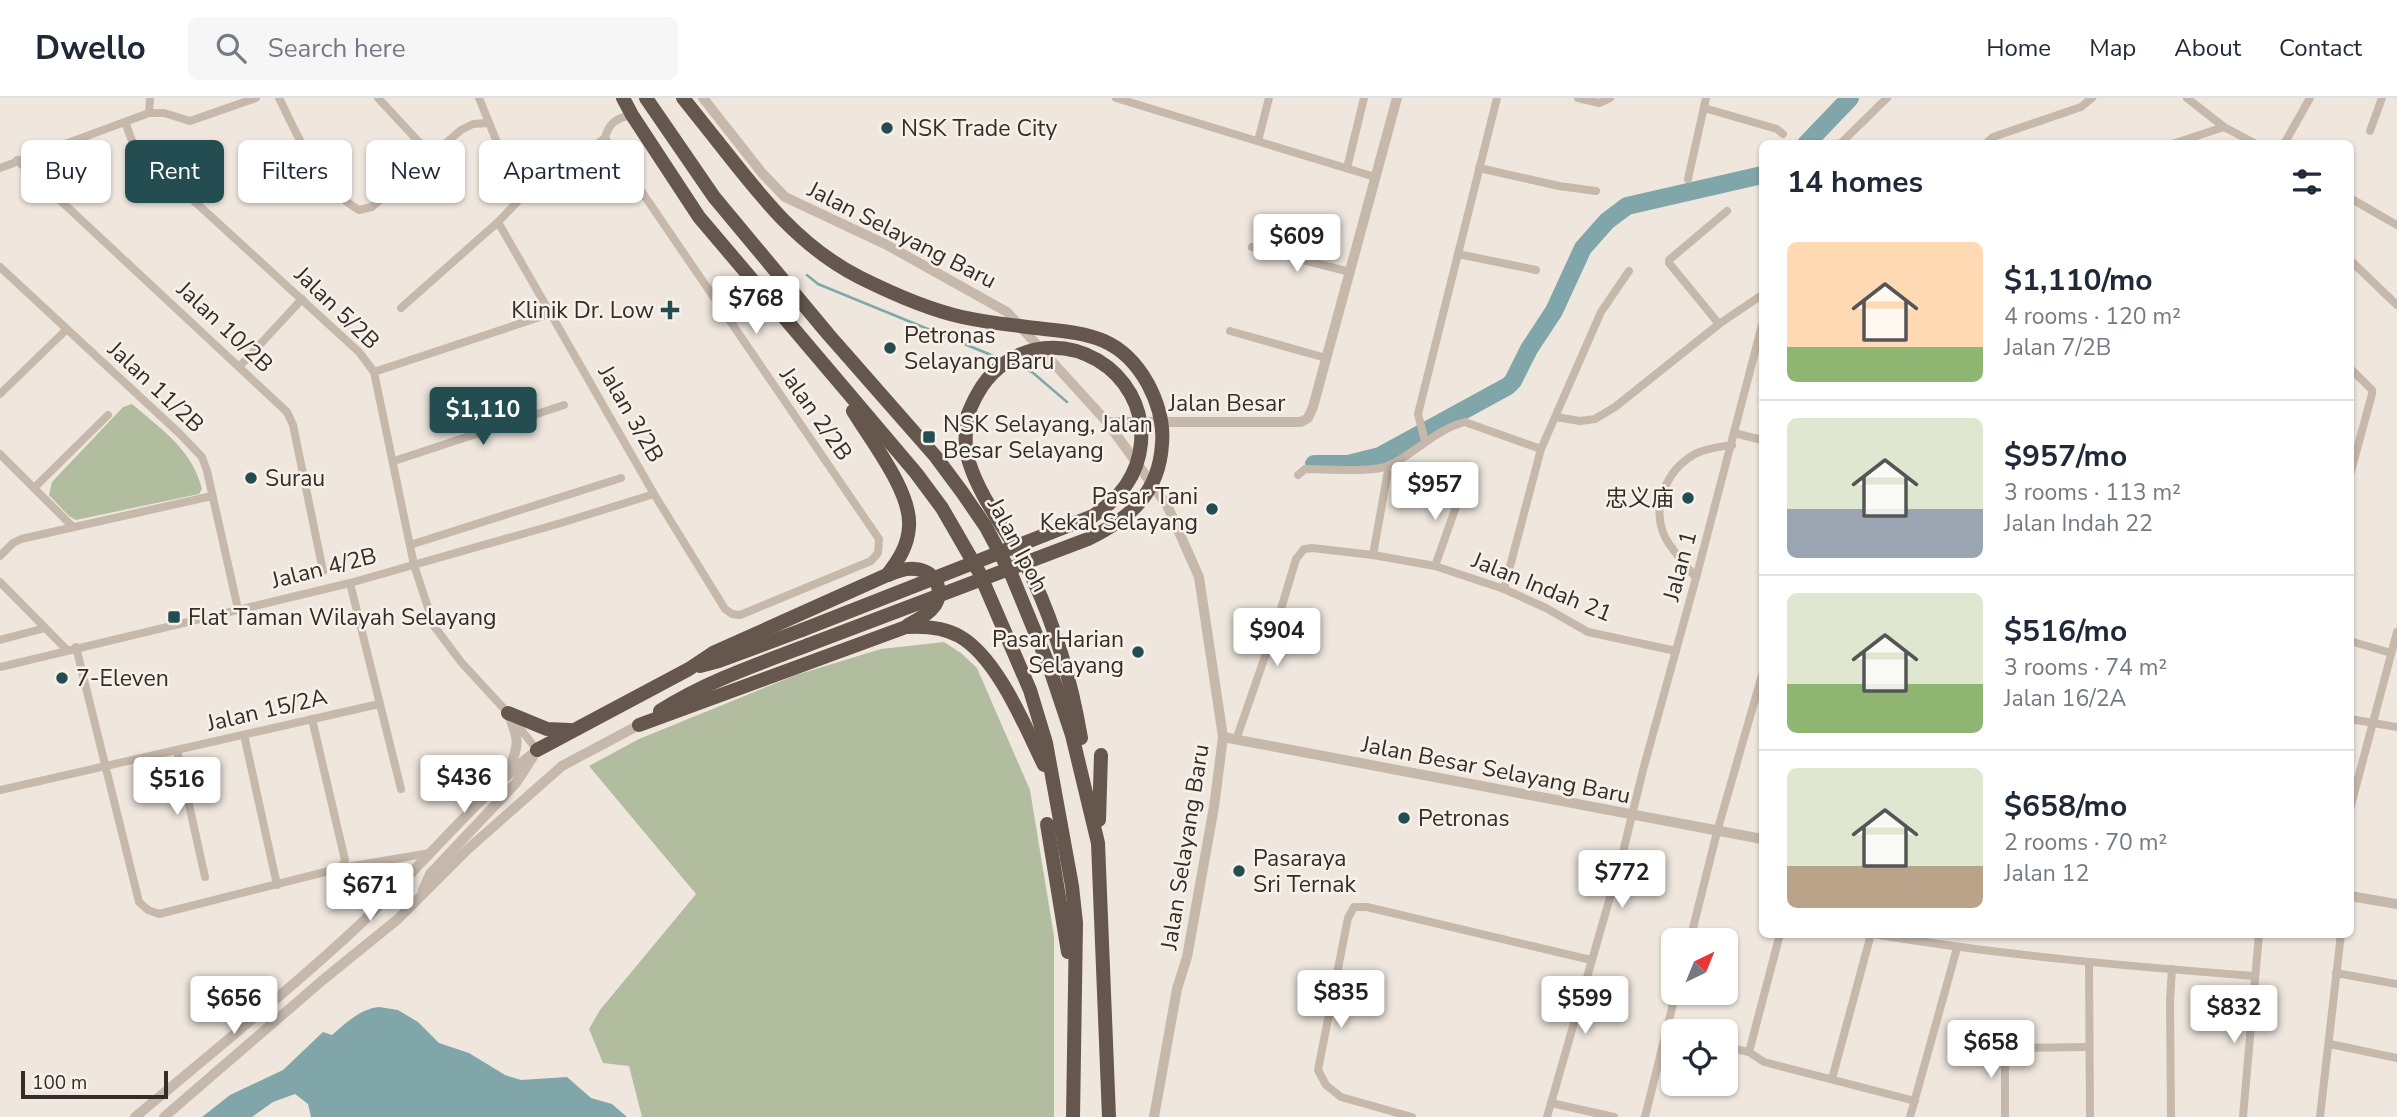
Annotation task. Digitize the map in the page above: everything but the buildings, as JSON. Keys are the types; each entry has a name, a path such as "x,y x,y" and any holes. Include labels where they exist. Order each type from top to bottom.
{"highway":[{"name":"Jalan Ipoh","path":"623,98 699,218 916,473 964,544 988,591 1030,690 1046,743 1072,886 1076,923 1073,1117"},
{"name":"Jalan Ipoh","path":"646,98 714,197 828,334 936,457 986,527 1012,576 1049,666 1072,734 1098,843 1109,1117"},
{"path":"639,725 682,696 756,664 1088,539 1110,528 1137,506 1154,479 1162,449 1161,418 1157,403 1140,371 1124,352 1105,340 1082,333 985,321 933,309 856,275 817,251 782,220 683,98"},
{"path":"689,669 719,662 802,630 1093,516 1108,506 1134,474 1140,454 1138,406 1126,386 1110,368 1097,359 1073,350 1060,348 1031,351 1006,362 982,385 968,414 965,443 969,462 990,503 1034,580 1061,656 1080,728 1089,802"},
{"path":"825,369 892,474 908,509 909,527 905,545 898,562 887,575"},
{"path":"537,750 689,669 713,653 887,575 914,568 932,576 939,585 940,594 929,612 906,627 639,725"},
{"path":"906,627 925,626 959,636 989,662 1051,778"},
{"path":"509,713 547,729 573,730"},
{"path":"1098,843 1101,755"},
{"path":"1047,824 1073,988"}],"street":[{"path":"149,98 149,113"},
{"path":"0,168 149,113 164,113 190,121 256,98"},
{"path":"279,98 309,159 329,185 359,210 377,203"},
{"path":"378,98 417,140"},
{"path":"479,98 495,140"},
{"name":"Jalan Selayang Baru","path":"703,98 762,173 785,197 898,251 1007,312 1107,422 1167,505 1199,577 1223,737 1214,807 1187,957 1177,989 1154,1117"},
{"path":"1116,98 1376,177"},
{"path":"1258,141 1269,98"},
{"path":"1347,168 1364,98"},
{"name":"Jalan Besar","path":"1107,422 1301,422 1308,418 1313,408 1397,98"},
{"path":"1424,438 1418,414 1497,98"},
{"path":"1578,98 1599,103 1610,98"},
{"path":"1688,179 1706,98"},
{"path":"1844,140 1887,98"},
{"path":"1990,140 2081,107 2092,98"},
{"path":"2187,98 2224,127 2248,140"},
{"path":"2199,106 2206,98"},
{"path":"2286,140 2310,98"},
{"path":"2370,131 2382,98"},
{"path":"1704,108 1777,129 1783,134"},
{"path":"602,140 611,124 619,117 632,115"},
{"name":"Jalan 5/2B","path":"125,122 134,146 359,352 374,372 414,565 434,626 461,662 509,713 537,750"},
{"path":"449,140 473,124 488,122"},
{"path":"2184,140 2224,127"},
{"name":"Jalan 2/2B","path":"605,138 878,539 878,553 871,561 740,615"},
{"name":"Jalan 10/2B","path":"17,160 287,412 293,425 323,571"},
{"path":"1479,168 1559,186 1597,191"},
{"path":"2354,200 2397,225"},
{"path":"401,308 516,203"},
{"path":"1719,324 1669,260 1727,211"},
{"name":"Jalan 3/2B","path":"498,222 654,494 725,609 740,615"},
{"path":"1252,247 1350,272"},
{"path":"1458,254 1535,270"},
{"path":"2354,264 2397,305"},
{"name":"Jalan 11/2B","path":"0,267 202,457 238,609"},
{"path":"1504,589 1541,449 1601,312 1629,271"},
{"path":"1556,417 1580,421 1595,419 1615,407 1719,324 1759,297"},
{"path":"239,367 302,299"},
{"path":"374,372 552,313"},
{"path":"0,394 66,330"},
{"path":"1230,331 1326,358"},
{"name":"Jalan 1","path":"1547,1117 1632,816 1734,433 1758,355"},
{"path":"2354,372 2372,390 2354,460"},
{"path":"394,461 564,405"},
{"path":"34,488 108,415"},
{"path":"1298,475 1305,469 1377,469 1389,465 1424,438 1465,422 1541,449"},
{"path":"1734,433 1759,439"},
{"path":"1696,578 1666,539 1661,520 1662,495 1665,486 1683,462 1713,447 1732,445"},
{"path":"0,454 73,527"},
{"path":"1373,555 1389,465"},
{"path":"410,545 621,478"},
{"path":"1435,566 1464,487"},
{"name":"Jalan 4/2B","path":"0,667 66,649 350,583 654,494"},
{"path":"0,556 21,539 212,496"},
{"name":"Jalan Indah 21","path":"1237,740 1299,553 1312,548 1435,566 1504,589 1546,608 1588,632 1676,650"},
{"path":"0,582 66,649"},
{"path":"350,583 401,789"},
{"path":"0,640 45,628"},
{"path":"2354,794 2397,632"},
{"path":"2354,642 2391,653"},
{"path":"76,647 139,902 148,910 159,914 341,868 431,852"},
{"path":"1693,928 1759,685"},
{"name":"Jalan 15/2A","path":"0,790 379,704"},
{"path":"504,777 514,756 518,737 509,713"},
{"path":"312,719 345,860 341,868"},
{"path":"2354,720 2397,727"},
{"path":"164,1117 398,919 468,849 562,766 639,725"},
{"path":"244,735 277,885"},
{"name":"Jalan Besar Selayang Baru","path":"1223,737 1759,839"},
{"path":"177,750 205,877"},
{"path":"421,896 430,874 516,783 537,750"},
{"path":"135,1117 331,951 504,777 537,750"},
{"path":"2354,898 2397,904"},
{"path":"1412,1117 1341,1097 1326,1085 1318,1070 1348,918 1354,907 1367,907 1591,960"},
{"path":"1749,1052 1779,938"},
{"path":"1832,1079 1871,938"},
{"path":"1896,938 1957,948 2089,963 2254,976"},
{"path":"2243,1117 2259,938"},
{"path":"2320,1117 2340,938"},
{"path":"1910,1117 1957,948"},
{"path":"2089,963 2090,1117"},
{"path":"2171,1117 2172,970"},
{"path":"2336,973 2397,984"},
{"path":"2329,1044 2397,1058"},
{"path":"2005,1117 2005,1055 2008,1050 2088,1047"},
{"path":"1738,1049 1749,1052 1764,1062 1915,1101"},
{"path":"1645,1117 1661,1065"},
{"path":"1551,1104 1614,1117"}],"green space":[{"path":"132,404 183,451 191,462 202,489 199,494 76,520 49,495 52,482 123,407"},
{"path":"944,642 977,668 1030,790 1054,936 1054,1117 642,1117 629,1066 603,1063 589,1029 600,1010 696,894 589,766 639,739 796,675 881,649"}],"water":[{"path":"379,1007 398,1010 418,1022 439,1043 469,1053 505,1075 521,1080 567,1077 591,1098 612,1104 627,1117 311,1117 308,1104 295,1094 273,1102 252,1117 202,1117 230,1095 283,1070 323,1032 332,1035 359,1014"}],"waterway":[{"path":"1810,140 1850,98"},
{"path":"1314,464 1348,464 1380,456 1508,386 1554,311 1583,248 1607,221 1627,206 1759,176"},
{"path":"807,275 818,284 1001,359"},
{"path":"1013,364 1032,372 1067,402"}],"place":[{"name":"NSK Trade City","path":"887,128"},
{"name":"Klinik Dr. Low","path":"670,310"},
{"name":"Petronas Selayang Baru","path":"890,348"},
{"name":"NSK Selayang, Jalan Besar Selayang","path":"929,437"},
{"name":"Surau","path":"251,478"},
{"name":"忠义庙","path":"1688,498"},
{"name":"Pasar Tani Kekal Selayang","path":"1212,509"},
{"name":"Flat Taman Wilayah Selayang","path":"174,617"},
{"name":"Pasar Harian Selayang","path":"1138,652"},
{"name":"7-Eleven","path":"62,678"},
{"name":"Petronas","path":"1404,818"},
{"name":"Pasaraya Sri Ternak","path":"1239,871"}]}
